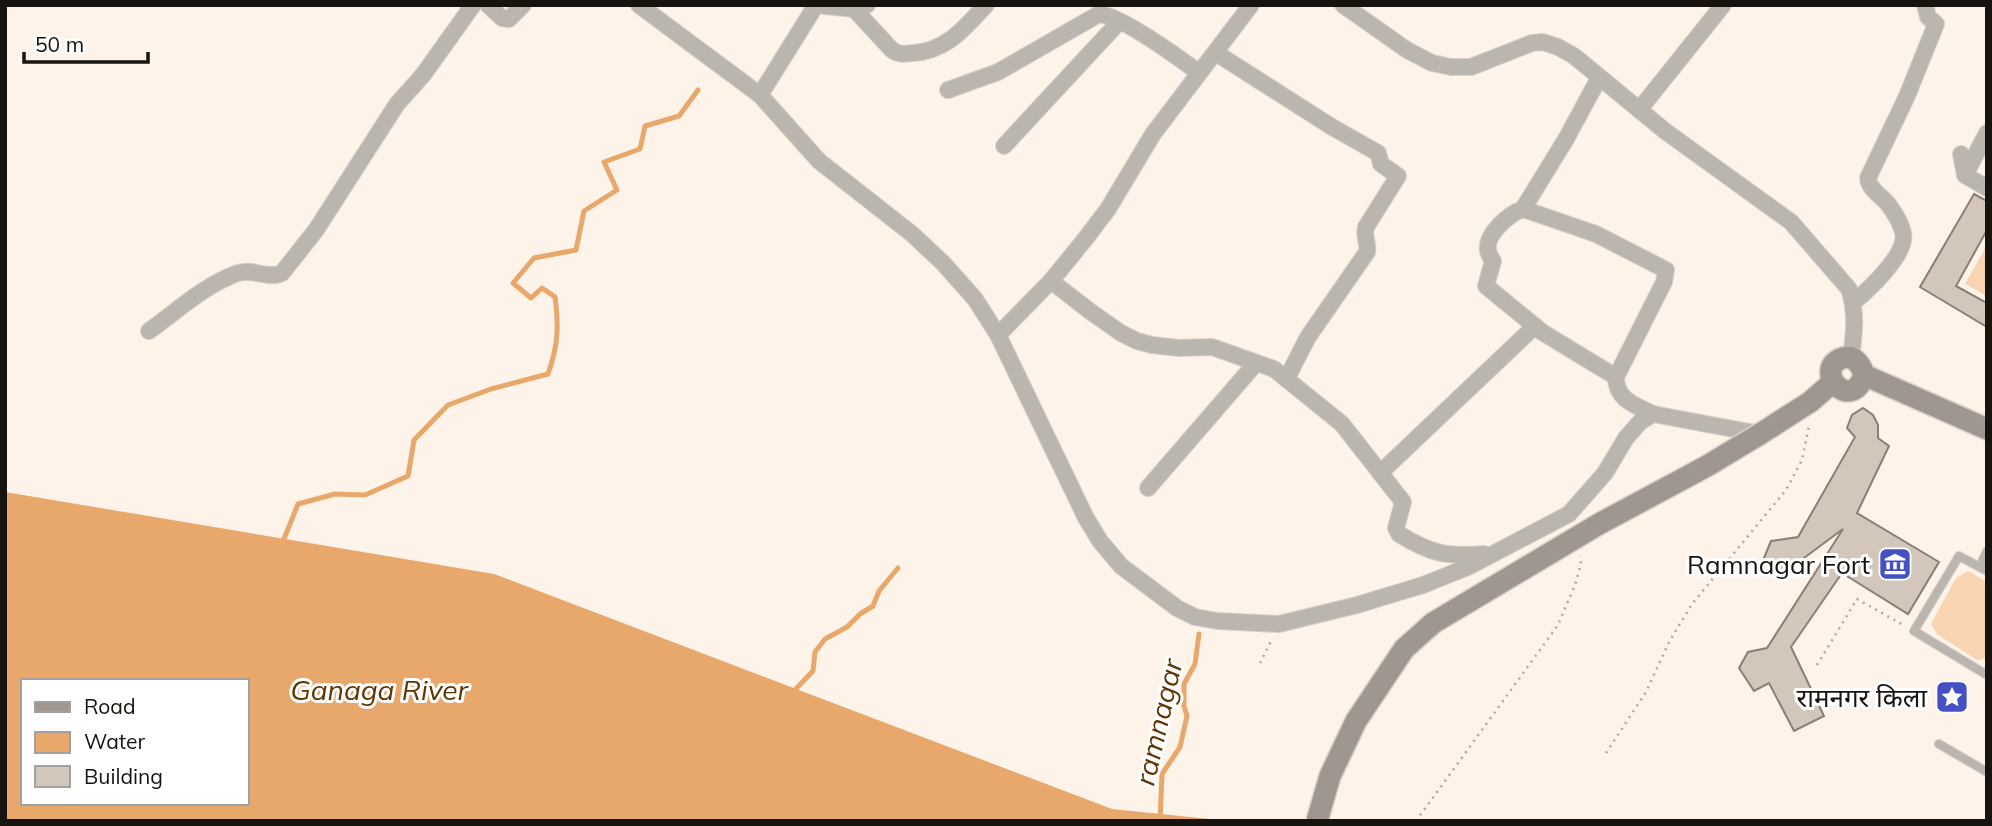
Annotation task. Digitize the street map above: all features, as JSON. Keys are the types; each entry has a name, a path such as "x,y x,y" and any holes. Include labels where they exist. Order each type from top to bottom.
{"main road":[{"path":"1317,821 1330,776 1356,721 1404,649 1433,622 1599,524 1707,466 1810,402 1832,383 1846,391 1855,389 1861,383 1857,367"},
{"path":"1857,367 1987,429"}],"street":[{"path":"149,331 207,289 236,274 249,271 275,276 282,273 316,230 397,104 423,75 473,5"},
{"path":"488,5 502,18 509,19 523,5"},
{"path":"639,5 760,95 819,161 912,234 975,299 998,335 1086,518 1100,541 1121,566 1177,608 1195,617 1217,621 1279,624 1423,585 1496,553 1569,514 1605,472 1633,430 1653,414"},
{"path":"760,95 816,5 861,7 892,50 906,54 942,47 986,5"},
{"path":"998,335 1051,281 1108,209 1153,134 1251,5"},
{"path":"1343,5 1408,50 1432,63 1471,67 1532,43 1544,42 1574,56 1639,110 1791,222 1849,289 1853,303 1857,367"},
{"path":"1639,110 1723,5"},
{"path":"1853,303 1883,274 1900,250 1903,240 1899,221 1886,201 1870,187 1868,178 1907,96 1936,24 1928,17 1925,5"},
{"path":"948,90 998,72 1096,15 1104,15 1119,22 1168,49 1198,72"},
{"path":"1004,146 1119,22"},
{"path":"1216,53 1378,153 1381,164 1398,176 1363,234 1367,252 1307,337 1287,378"},
{"path":"1523,209 1599,78"},
{"path":"1965,176 1987,133"},
{"path":"1961,154 1965,176"},
{"path":"1965,176 1987,188"},
{"path":"1616,377 1565,348 1486,285 1493,261 1488,247 1497,228 1511,213 1523,209 1596,234 1661,266 1667,272 1616,377 1616,387 1626,400 1653,414 1760,434"},
{"path":"1051,281 1121,333 1137,341 1179,348 1225,349 1268,366 1287,378 1342,424 1403,502 1396,528 1399,534 1440,554 1456,556 1496,553"},
{"path":"1380,473 1535,326"},
{"path":"1148,488 1256,363"}],"lane":[{"path":"1987,551 1983,568 1959,556 1914,631 1987,675"},
{"path":"1939,744 1987,772"}],"path":[{"path":"1606,753 1646,692 1669,642 1692,604 1786,490 1802,460 1809,435 1810,402"},
{"path":"1416,821 1558,625 1575,585 1581,564 1580,554"},
{"path":"1818,665 1857,599 1914,631"},
{"path":"1260,663 1279,624"}],"shaded area":[{"path":"1987,245 1987,296 1965,284"},
{"path":"1968,571 1987,582 1987,658 1977,660 1937,634 1931,624 1956,578"}],"water":[{"name":"Ganaga River","path":"5,492 494,574 1112,809 1229,821 5,821"}],"building":[{"path":"1974,194 1987,201 1987,230 1956,286 1987,303 1987,327 1920,287"},
{"path":"1863,408 1873,415 1878,425 1878,438 1889,446 1857,513 1939,562 1908,614 1842,573 1791,647 1824,716 1794,731 1769,683 1754,691 1739,668 1748,652 1767,648 1843,529 1781,575 1772,570 1764,558 1771,541 1798,537 1855,437 1847,428 1852,415"}],"waterway":[{"name":"ramnagar","path":"282,544 298,504 335,494 365,495 408,476 414,440 448,405 491,389 548,374 557,336 555,297 542,288 531,298 513,283 534,258 576,250 584,211 617,190 604,162 640,149 645,126 679,116 698,90"},
{"name":"ramnagar","path":"791,694 813,671 815,652 825,639 847,627 873,606 879,591 898,568"},
{"name":"ramnagar","path":"1160,821 1162,774 1180,747 1187,716 1184,684 1195,664 1199,634"}],"place":[{"name":"Ramnagar Fort","path":"1895,564"},
{"name":"रामनगर किला","path":"1952,697"}]}
